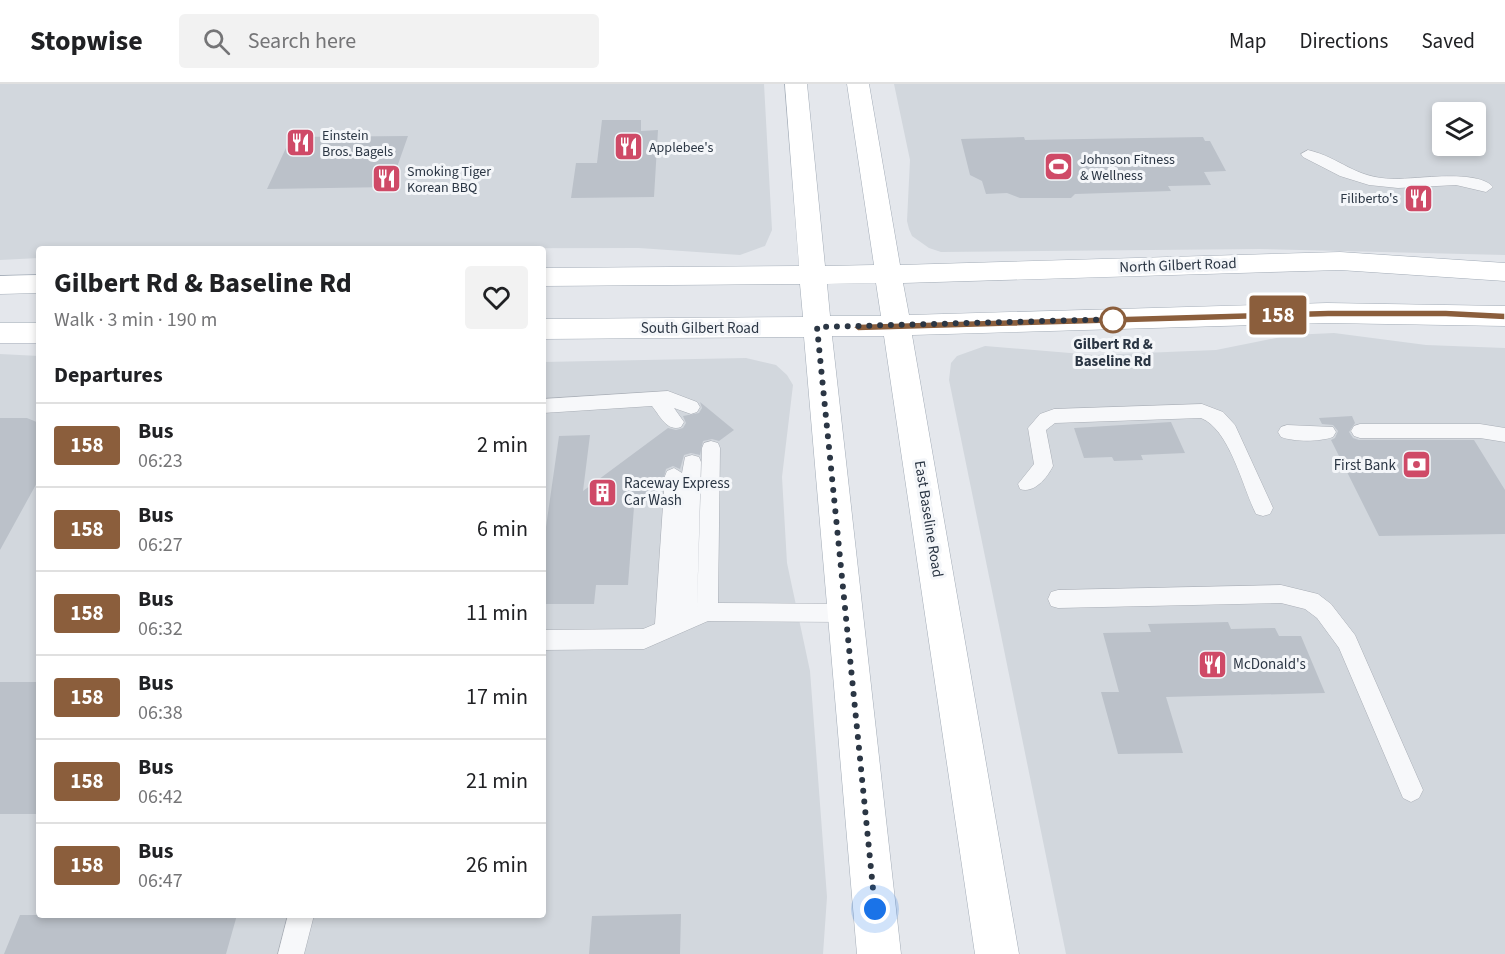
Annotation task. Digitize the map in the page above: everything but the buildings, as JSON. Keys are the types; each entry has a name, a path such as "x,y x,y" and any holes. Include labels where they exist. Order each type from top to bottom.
{"main road":[{"path":"796,84 812,275 879,954"},
{"name":"East Baseline Road","path":"858,84 998,954"},
{"name":"North Gilbert Road","path":"812,275 1328,261 1505,272"},
{"path":"546,277 812,275"},
{"path":"0,285 36,284"},
{"path":"898,326 1328,313 1446,313 1505,316"},
{"name":"South Gilbert Road","path":"546,329 898,326"},
{"path":"0,333 36,333"}],"lane":[{"path":"1308,154 1369,181 1450,179 1471,181 1486,187"},
{"path":"546,406 657,399 682,410"},
{"path":"1027,484 1044,466 1037,428 1046,419 1054,416 1202,411 1217,417 1229,430 1263,508"},
{"path":"1360,431 1480,431 1505,435"},
{"path":"1287,432 1327,432"},
{"path":"707,612 711,448"},
{"path":"686,621 692,462"},
{"path":"665,630 674,476"},
{"path":"1058,599 1281,594 1311,601 1324,611 1347,642 1411,790"},
{"path":"546,640 644,639 707,612 845,613"},
{"path":"291,954 299,918"}],"shaded area":[{"path":"0,84 764,84 772,230 765,246 740,255 639,248 546,248 546,246 36,246 36,258 0,260"},
{"path":"894,84 1505,84 1505,255 1260,249 941,252 929,248 912,236 907,221 910,160"},
{"path":"1334,333 1426,345 1505,348 1505,954 1066,954 949,380 951,363 957,356 985,346 1094,355 1216,350 1291,335"},
{"path":"0,354 36,356 36,918 546,918 546,362 746,358 776,365 787,375 793,385 782,477 787,563 810,671 827,897 823,954 0,954"}],"bus line":[{"name":"158","path":"858,327 1328,313 1446,313 1505,316"}],"place":[{"name":"Einstein Bros. Bagels","path":"301,143"},
{"name":"Applebee's","path":"628,147"},
{"name":"Johnson Fitness & Wellness","path":"1059,167"},
{"name":"Smoking Tiger Korean BBQ","path":"386,179"},
{"name":"Filiberto's","path":"1419,198"},
{"name":"Gilbert Rd & Baseline Rd","path":"1113,320"},
{"name":"First Bank","path":"1417,465"},
{"name":"Raceway Express Car Wash","path":"603,492"},
{"name":"McDonald's","path":"1212,664"}],"route":[{"path":"875,909 817,327 1122,319 1113,320"}]}
